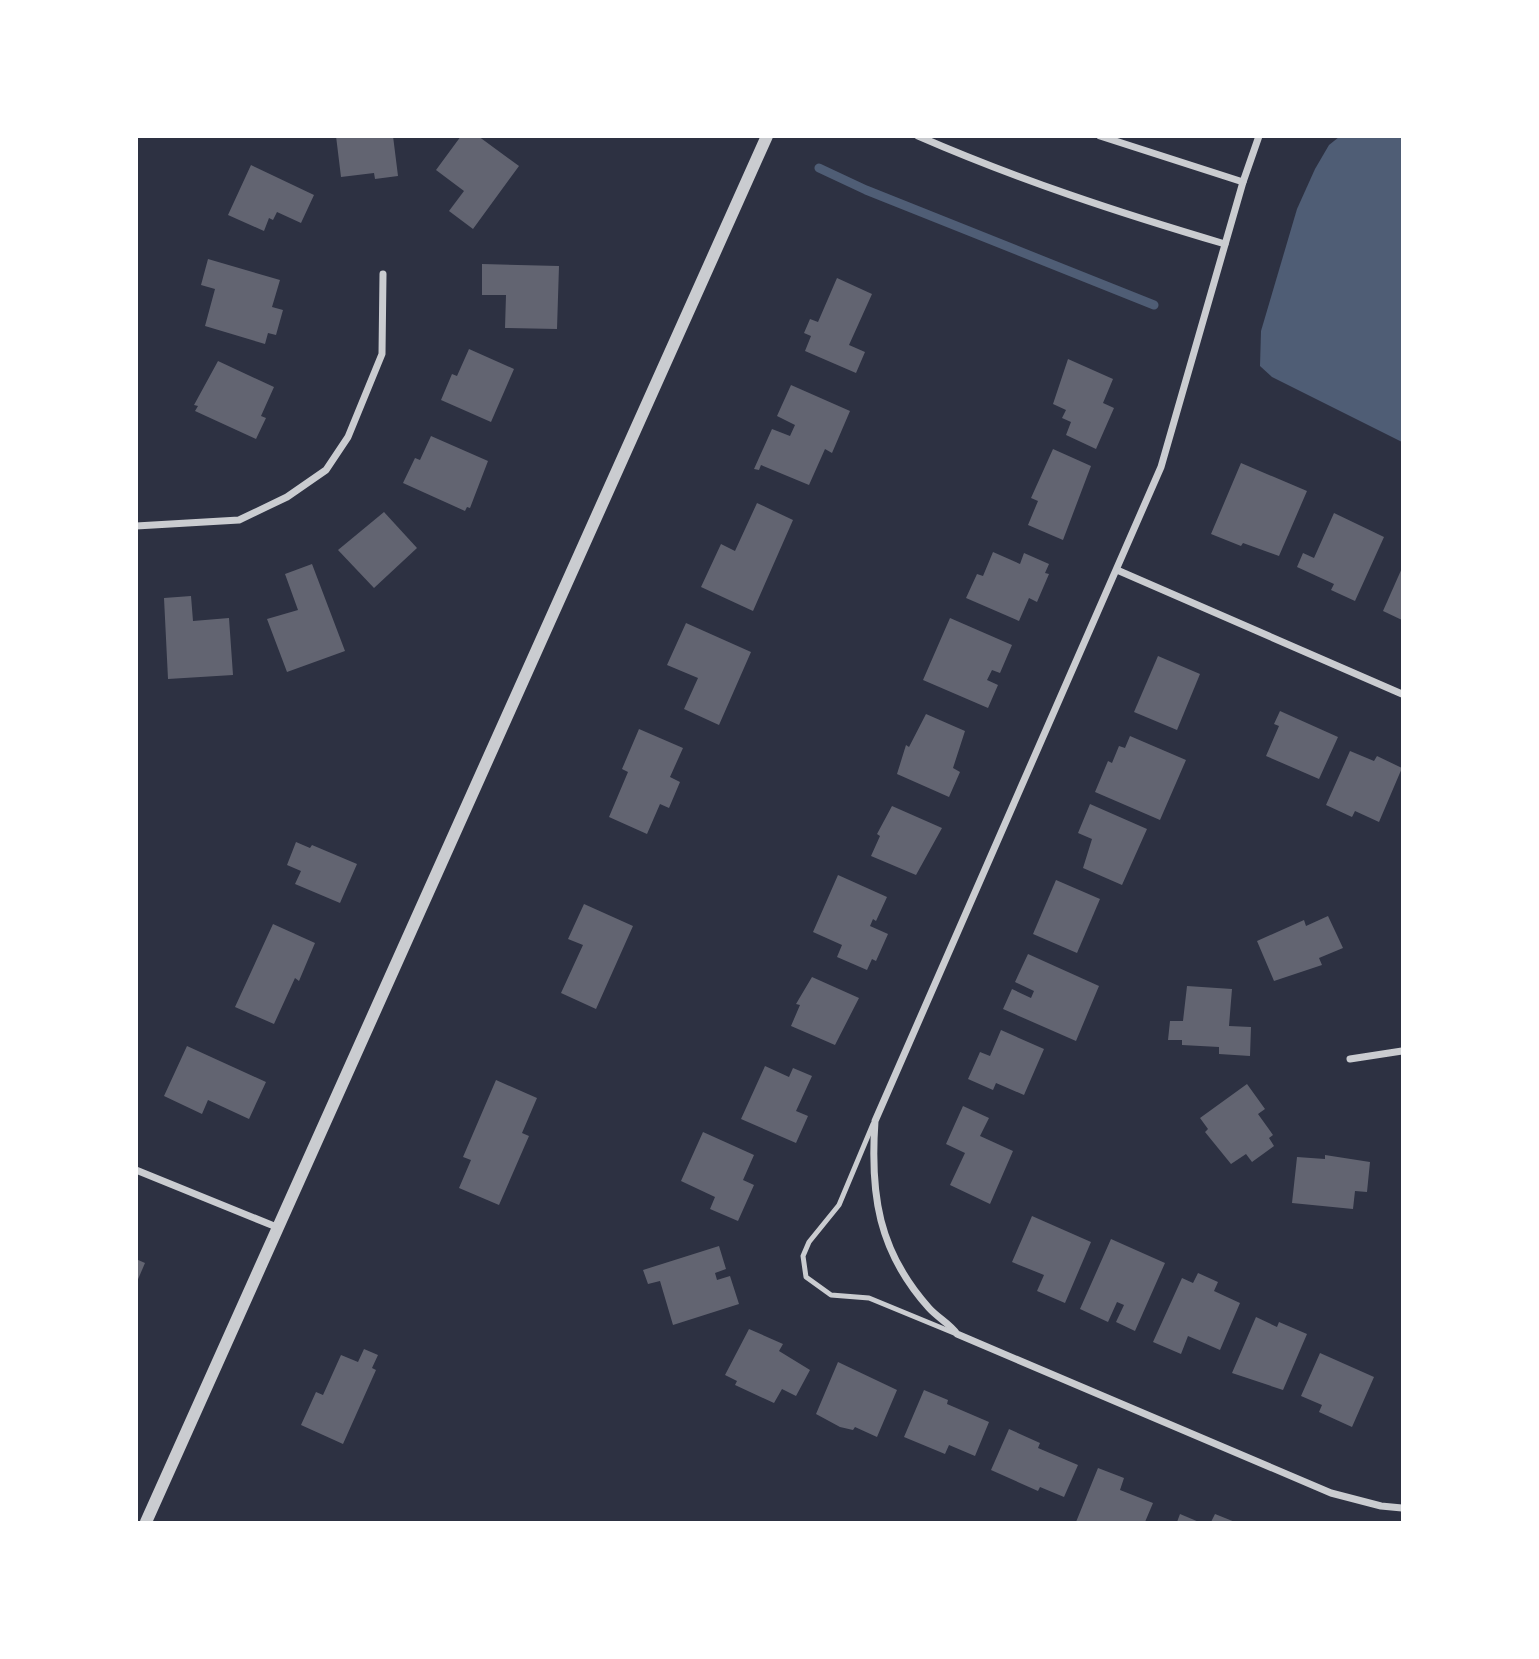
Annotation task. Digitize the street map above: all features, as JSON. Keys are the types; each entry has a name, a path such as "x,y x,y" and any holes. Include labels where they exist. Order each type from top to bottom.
{"street":[{"path":"146,1522 767,136"},
{"path":"918,136 1009,176 1225,244"},
{"path":"1100,136 1242,182"},
{"path":"1259,136 1242,182 1167,451 874,1121 872,1160 876,1208 891,1253 930,1310 957,1334 1331,1493 1381,1506 1402,1508"},
{"path":"136,526 239,520 287,497 326,470 348,437 382,354 383,274"},
{"path":"1116,570 1402,694"},
{"path":"1350,1059 1402,1051"},
{"path":"136,1171 279,1228"}],"lane":[{"path":"874,1121 839,1205 809,1242 803,1256 806,1277 831,1295 869,1298 957,1334"}],"water":[{"path":"1339,137 1402,137 1402,442 1272,377 1260,366 1261,331 1297,209 1329,145"}],"building":[{"path":"336,136 393,136 398,176 375,179 374,173 341,177"},
{"path":"461,136 478,136 519,166 473,229 449,211 464,191 436,170"},
{"path":"251,165 314,195 301,223 277,212 273,220 269,218 264,231 228,215"},
{"path":"208,259 280,280 272,307 283,310 276,335 268,333 265,344 205,326 215,289 201,285"},
{"path":"482,264 559,266 557,329 505,328 506,295 482,295"},
{"path":"837,278 872,294 849,345 865,352 856,373 805,351 811,336 804,333 810,319 818,322"},
{"path":"469,349 514,369 491,422 441,400 452,374 457,376"},
{"path":"1068,359 1113,379 1103,403 1114,408 1096,449 1066,435 1071,422 1062,418 1066,410 1053,404"},
{"path":"218,361 274,387 261,416 266,418 256,439 195,411 198,406 194,405"},
{"path":"791,385 850,411 832,453 825,449 809,485 761,465 759,470 754,469 772,429 790,436 795,425 777,416"},
{"path":"431,436 488,461 470,508 467,507 465,511 403,483 415,458 420,460"},
{"path":"1053,449 1091,466 1063,540 1028,525 1038,501 1031,498"},
{"path":"1241,463 1307,491 1279,556 1243,543 1241,546 1211,534"},
{"path":"757,503 793,520 753,611 701,587 721,544 735,551"},
{"path":"384,512 417,548 374,588 338,550"},
{"path":"1334,513 1384,537 1355,601 1331,590 1334,584 1297,567 1303,553 1314,558"},
{"path":"993,552 1020,564 1024,553 1049,564 1045,573 1049,574 1037,602 1029,598 1019,621 966,598 977,574 983,576"},
{"path":"312,564 345,651 287,672 267,619 298,610 285,574"},
{"path":"1402,568 1402,620 1383,611"},
{"path":"191,596 193,621 229,618 233,675 168,679 164,598"},
{"path":"950,618 1012,645 1000,673 992,670 987,680 998,685 988,708 923,680"},
{"path":"686,623 751,652 719,725 684,709 698,678 667,665"},
{"path":"1158,656 1200,674 1177,730 1134,712"},
{"path":"1280,711 1338,737 1319,779 1266,756 1279,726 1274,724"},
{"path":"926,714 965,731 953,768 960,772 949,797 897,774 906,745 909,747"},
{"path":"639,729 683,748 670,777 680,782 669,808 660,804 647,834 609,817 628,772 622,769"},
{"path":"1130,736 1186,760 1160,820 1095,792 1108,761 1112,763 1119,746 1125,748"},
{"path":"1350,751 1374,761 1377,756 1402,768 1379,822 1355,811 1352,817 1326,805"},
{"path":"1090,804 1147,829 1122,885 1083,868 1092,839 1078,833"},
{"path":"892,806 942,828 916,875 871,856 880,836 877,834"},
{"path":"296,842 310,848 312,845 357,864 340,903 295,884 301,871 287,865"},
{"path":"838,875 887,897 876,921 873,919 870,926 888,934 876,961 872,959 867,970 837,957 842,945 813,932"},
{"path":"1056,880 1100,899 1077,953 1033,934"},
{"path":"584,904 633,926 596,1009 561,993 583,945 568,939"},
{"path":"1328,916 1343,948 1319,958 1322,965 1274,981 1257,941 1304,920 1306,926"},
{"path":"273,924 315,943 299,981 295,978 274,1024 235,1007"},
{"path":"1028,954 1099,986 1076,1041 1003,1009 1012,989 1031,998 1034,991 1015,982"},
{"path":"812,977 859,998 835,1045 791,1026 800,1005 796,1004"},
{"path":"1187,986 1232,989 1229,1026 1251,1027 1250,1056 1219,1054 1219,1047 1182,1045 1182,1040 1168,1040 1170,1021 1183,1021"},
{"path":"1001,1030 1044,1049 1024,1095 996,1083 993,1090 968,1079 980,1052 990,1056"},
{"path":"187,1046 266,1082 249,1119 208,1100 202,1114 164,1096"},
{"path":"765,1066 789,1077 793,1068 812,1076 796,1111 808,1116 796,1143 741,1119"},
{"path":"496,1080 537,1098 522,1133 529,1136 499,1205 459,1188 471,1160 463,1157"},
{"path":"1247,1084 1265,1109 1258,1114 1273,1135 1269,1138 1274,1146 1252,1162 1246,1154 1231,1164 1205,1132 1208,1129 1200,1118"},
{"path":"963,1106 989,1118 980,1136 1013,1151 990,1204 950,1185 965,1153 946,1144"},
{"path":"703,1132 754,1155 743,1180 754,1185 738,1221 710,1209 715,1197 681,1181"},
{"path":"1325,1155 1370,1162 1367,1192 1355,1191 1353,1209 1292,1203 1297,1157 1325,1159"},
{"path":"1032,1216 1091,1242 1065,1303 1037,1291 1044,1275 1012,1262"},
{"path":"1111,1239 1165,1263 1135,1331 1116,1322 1124,1305 1117,1302 1108,1322 1080,1309"},
{"path":"719,1246 726,1269 715,1273 717,1280 730,1276 739,1304 673,1325 660,1281 648,1284 643,1270"},
{"path":"136,1259 145,1263 136,1284"},
{"path":"1198,1273 1218,1282 1214,1291 1240,1303 1220,1350 1188,1336 1181,1354 1153,1342 1182,1278 1193,1283"},
{"path":"1256,1317 1277,1327 1279,1322 1307,1334 1283,1390 1232,1373"},
{"path":"749,1329 783,1344 779,1351 810,1370 796,1396 782,1389 774,1403 735,1385 737,1381 725,1375"},
{"path":"364,1349 378,1355 372,1368 376,1370 343,1444 301,1425 316,1392 323,1395 341,1355 358,1362"},
{"path":"1320,1353 1374,1377 1352,1427 1319,1412 1322,1405 1301,1396"},
{"path":"838,1362 897,1390 877,1437 855,1427 853,1430 840,1427 816,1414"},
{"path":"924,1390 948,1400 947,1404 989,1422 975,1456 949,1445 945,1454 904,1437"},
{"path":"1009,1429 1040,1443 1038,1448 1078,1465 1064,1497 1040,1487 1038,1491 991,1470"},
{"path":"1098,1468 1124,1478 1120,1490 1153,1503 1145,1522 1076,1522"},
{"path":"1180,1514 1199,1522 1177,1522"},
{"path":"1215,1514 1235,1522 1211,1522"}],"waterway":[{"path":"819,168 866,190 1154,305"}]}
